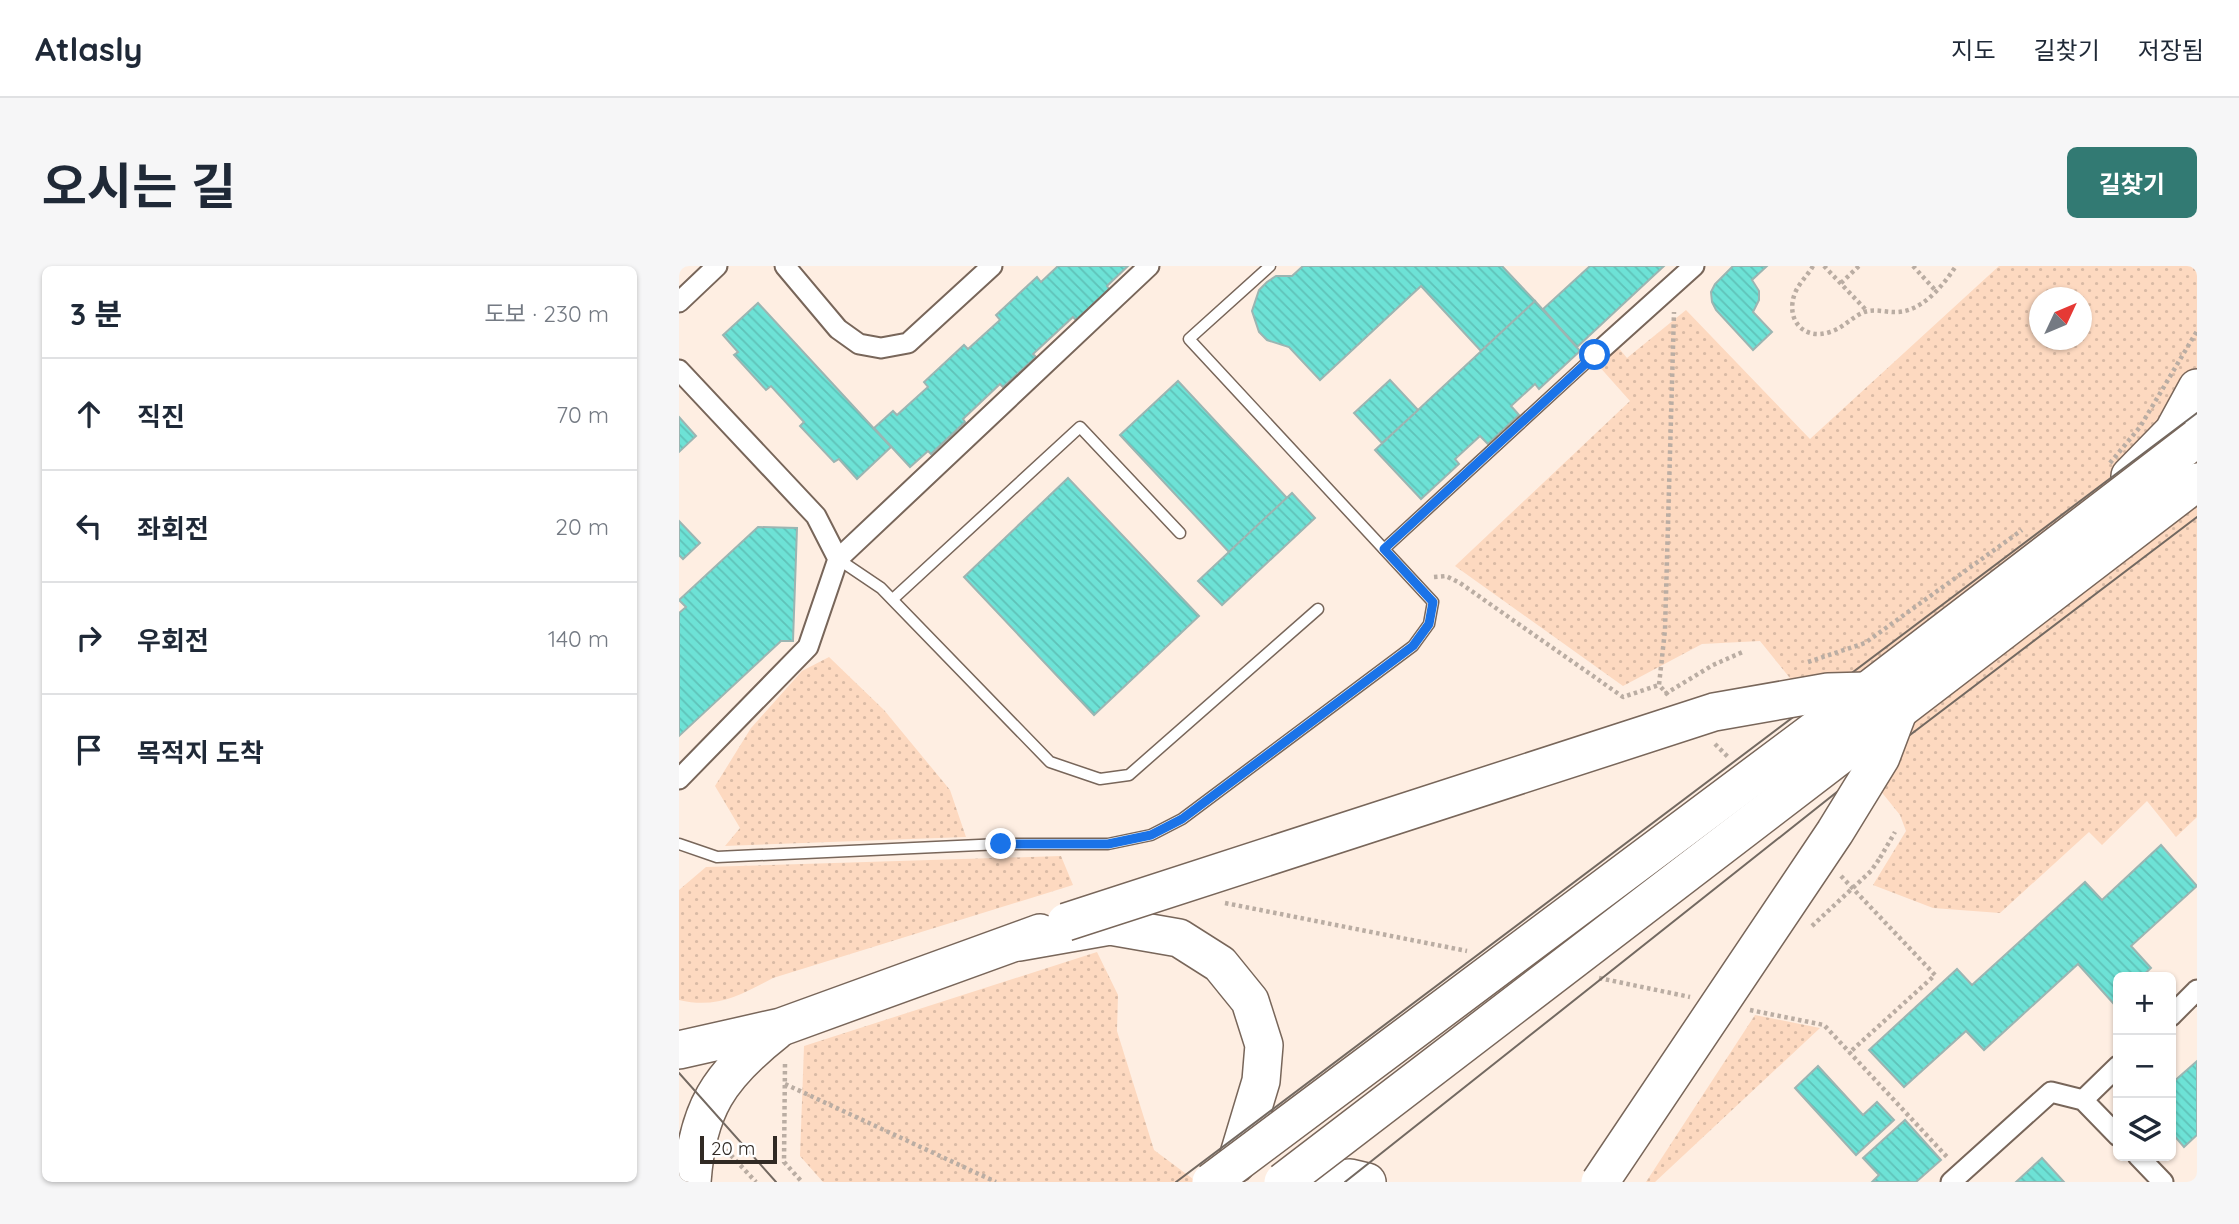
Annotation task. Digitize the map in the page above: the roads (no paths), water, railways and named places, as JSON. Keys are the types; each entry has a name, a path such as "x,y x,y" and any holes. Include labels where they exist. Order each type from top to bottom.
{"highway":[{"path":"2097,536 2173,432 2197,388"},
{"path":"1283,1182 1898,712 2097,536 2197,438"},
{"path":"1224,1173 1867,691 2097,536 2197,482"},
{"path":"2097,536 2197,506"},
{"path":"679,1050 788,1024 1019,942 1066,922 1714,712 1828,692 1867,691"},
{"path":"1600,1182 1835,832 1881,757 1898,712"},
{"path":"1019,942 1110,926 1179,938 1220,964 1250,1001 1264,1045 1261,1081 1224,1173"},
{"path":"692,1182 694,1147 707,1107 743,1056 788,1024"},
{"path":"1315,1182 1350,1178 1367,1182"}],"street":[{"path":"679,302 717,266"},
{"path":"785,266 838,329 859,344 881,348 908,343 992,266"},
{"path":"679,779 808,647 838,559 1149,266"},
{"path":"1595,355 1694,266"},
{"path":"679,370 815,516 838,559"},
{"path":"2176,1011 2197,990"},
{"path":"2083,1100 2113,1071"},
{"path":"1951,1182 2051,1092 2083,1100 2113,1131"},
{"path":"2143,1161 2163,1182"}],"lane":[{"path":"679,844 717,857 1001,844 1108,844 1151,835 1182,819 1413,646 1429,624 1433,602 1189,339 1270,266"},
{"path":"1384,549 1595,355"},
{"path":"893,599 1080,427 1180,533"},
{"path":"838,559 881,587 1050,762 1100,779 1129,775 1318,609"}],"tram line":[{"path":"1176,1182 2197,413"},
{"path":"1345,1182 1881,757 2197,517"},
{"path":"679,1073 776,1182"}]}
